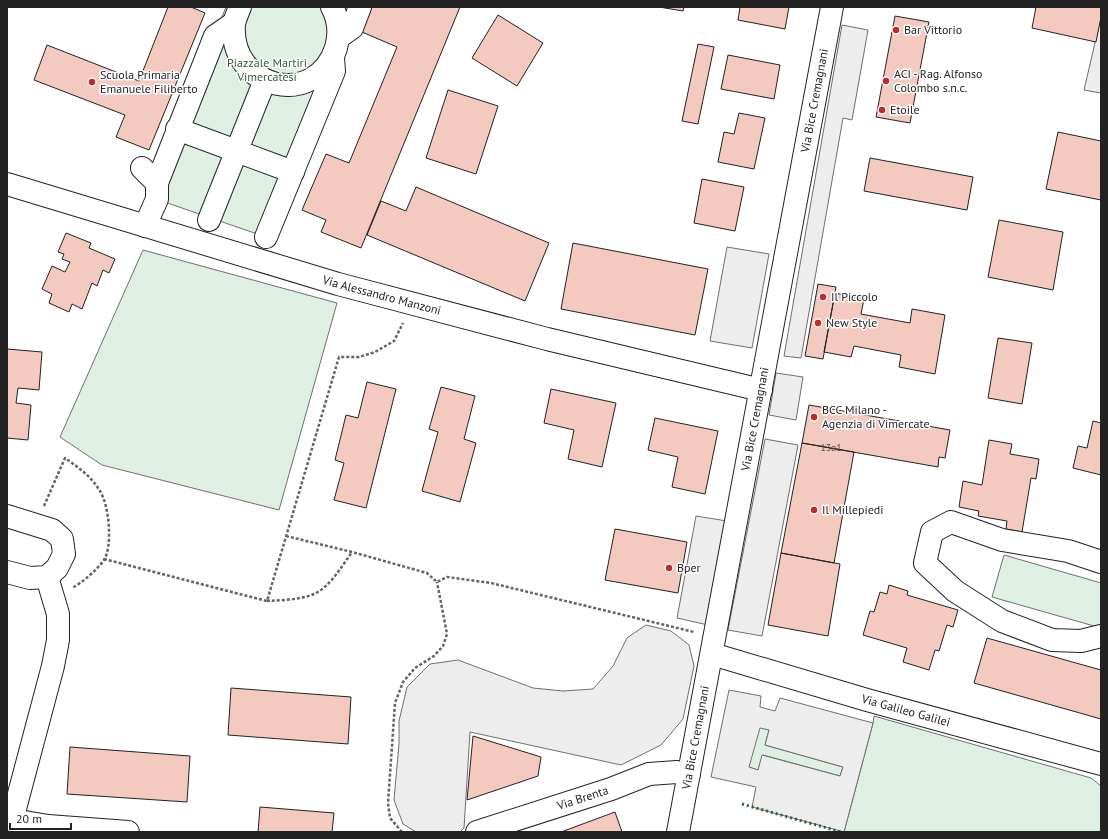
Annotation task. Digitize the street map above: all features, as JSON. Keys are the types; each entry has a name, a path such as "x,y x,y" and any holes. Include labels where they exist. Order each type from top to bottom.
{"street":[{"path":"237,15 235,45 244,64 256,76 273,83 287,85 306,81 321,72 332,58 339,37 337,15 332,7"},
{"path":"339,37 352,28 360,7"},
{"name":"Via Bice Cremagnani","path":"678,832 832,7"},
{"path":"145,226 157,199 149,176 177,129 215,36 237,15"},
{"path":"266,237 334,71 332,58"},
{"path":"209,220 265,80"},
{"path":"177,129 293,172"},
{"name":"Via Alessandro Manzoni","path":"7,184 338,284 547,339 761,390"},
{"path":"7,516 52,530 62,540 64,554 58,568 47,577 30,578 7,572"},
{"path":"1101,562 1068,551 1002,540 951,522 932,532 926,563 955,592 1002,621 1052,640 1081,641 1101,636"},
{"path":"47,577 58,614 58,640 53,666 9,819 48,826 128,832"},
{"name":"Via Galileo Galilei","path":"713,646 867,700 1101,764"},
{"name":"Via Brenta","path":"477,832 611,789 650,774 677,772 689,774"}],"path":[{"path":"268,601 339,357 359,357 375,352 394,341 412,304"},
{"path":"36,525 65,458 88,475 102,493 109,524 109,538 104,559 268,601 315,594 333,579 352,552"},
{"path":"286,536 352,552 427,573 437,582 447,634 443,646 434,656 415,668 403,682 395,703 388,803 390,818 402,832"},
{"path":"437,582 447,577 491,583 713,646"}],"green space":[{"name":"Piazzale Martiri Vimercatesi","path":"226,7 358,7 266,237 150,197"},
{"path":"143,250 337,303 279,510 102,465 60,437"},
{"path":"1004,555 1101,583 1101,628 992,597"},
{"path":"874,716 1091,778 1101,786 1101,832 844,832"},
{"path":"759,727 769,730 765,745 843,767 840,776 763,755 758,770 748,767"}],"shaded area":[{"path":"1101,17 1101,93 1084,90"},
{"path":"842,25 868,30 852,120 843,118 801,358 784,356"},
{"path":"727,247 769,254 752,348 710,341"},
{"path":"776,373 803,377 796,420 769,415"},
{"path":"765,439 798,445 762,636 728,630"},
{"path":"696,516 727,521 708,625 677,618"},
{"path":"646,625 671,631 689,645 694,666 683,719 661,745 621,765 470,732 464,828 460,832 416,832 403,824 394,800 399,744 399,721 407,687 430,664 458,660 533,688 563,691 593,689 613,666 627,638"},
{"path":"729,690 761,696 760,707 775,711 780,698 873,723 844,832 752,807 756,787 711,777","holes":["760,728 769,730 765,745 843,767 840,776 762,755 758,770 749,767"]}],"building":[{"path":"168,7 191,7 205,13 149,150 116,137 125,115 34,80 47,45 139,81"},
{"path":"372,7 460,7 361,248 321,232 326,220 302,210 326,154 349,163 397,47 362,32"},
{"path":"659,7 684,7 683,11"},
{"path":"740,7 789,7 785,29 738,20"},
{"path":"1036,7 1101,7 1101,17 1096,42 1032,28"},
{"path":"498,15 543,43 517,86 472,58"},
{"path":"895,16 929,22 910,123 876,117"},
{"path":"698,44 714,47 698,124 682,121"},
{"path":"728,55 780,65 774,99 721,89"},
{"path":"448,90 498,106 476,174 426,158"},
{"path":"739,113 765,118 754,169 718,162 724,132 734,134"},
{"path":"1058,132 1101,141 1101,200 1046,189"},
{"path":"870,158 973,177 967,210 864,191"},
{"path":"702,179 744,187 735,231 694,223"},
{"path":"416,187 549,243 525,301 367,235 381,201 406,211"},
{"path":"999,220 1063,232 1053,290 988,277"},
{"path":"66,233 91,243 89,248 115,259 109,273 103,270 97,286 92,283 82,309 72,304 69,312 49,303 52,294 42,289 52,266 65,272 70,262 62,259 64,254 58,252"},
{"path":"573,243 708,269 695,335 561,309"},
{"path":"818,284 836,287 823,359 805,356"},
{"path":"835,293 864,299 861,314 910,323 912,309 945,315 935,374 899,367 901,355 854,346 851,357 824,352"},
{"path":"998,338 1032,343 1022,404 988,398"},
{"path":"7,349 42,352 39,390 18,388 16,403 31,405 28,440 7,438"},
{"path":"367,382 396,389 366,508 334,500 344,463 335,460 346,415 358,418"},
{"path":"441,387 475,396 464,439 476,443 460,502 422,491 438,432 429,429"},
{"path":"551,389 616,403 602,467 568,459 574,430 544,423"},
{"path":"809,405 950,430 945,458 939,457 938,467 802,443"},
{"path":"655,418 718,431 705,494 672,487 678,457 648,450"},
{"path":"1093,421 1101,423 1101,475 1073,468 1078,446 1087,448"},
{"path":"989,440 1012,444 1010,454 1039,459 1036,479 1031,478 1022,532 1006,529 1007,521 978,516 979,511 959,507 963,481 982,485"},
{"path":"802,443 854,452 834,563 781,553"},
{"path":"615,529 687,542 678,593 605,580"},
{"path":"781,553 840,564 828,636 768,625"},
{"path":"889,585 908,591 907,595 958,610 953,627 947,625 939,651 935,650 929,670 903,662 907,648 863,635 870,611 874,612 880,592 887,594"},
{"path":"987,638 1101,670 1101,719 974,683"},
{"path":"231,688 351,697 348,744 228,735"},
{"path":"473,736 541,757 538,776 467,800"},
{"path":"70,747 190,756 187,802 67,794"},
{"path":"260,807 334,813 332,832 258,832"},
{"path":"615,812 622,832 561,832"}],"hedge":[{"path":"742,804 841,832"}],"place":[{"name":"Bar Vittorio","path":"896,30"},
{"name":"ACI - Rag. Alfonso Colombo s.n.c.","path":"886,81"},
{"name":"Scuola Primaria Emanuele Filiberto","path":"92,82"},
{"name":"Etoile","path":"882,110"},
{"name":"Il Piccolo","path":"823,297"},
{"name":"New Style","path":"818,323"},
{"name":"BCC Milano - Agenzia di Vimercate","path":"814,417"},
{"name":"Il Millepiedi","path":"814,510"},
{"name":"Bper","path":"669,568"}]}
